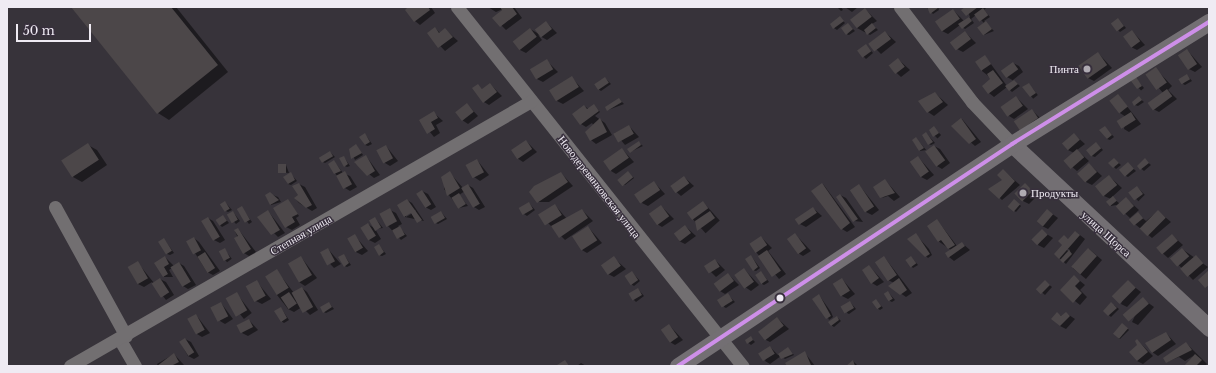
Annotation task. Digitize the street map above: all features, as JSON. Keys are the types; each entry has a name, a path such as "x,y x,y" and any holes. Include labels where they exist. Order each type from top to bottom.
{"main road":[{"path":"678,366 1012,144 1209,22"},
{"name":"улица Щорса","path":"1012,144 1209,328"}],"street":[{"name":"Новодеревянковская улица","path":"457,7 743,366"},
{"name":"улица Щорса","path":"900,7 972,102 1012,144"},
{"name":"Степная улица","path":"70,366 123,338 531,101"},
{"path":"55,207 123,338 135,366"}],"building":[{"path":"71,7 171,7 218,65 157,114"},
{"path":"408,7 428,7 430,10 414,22 405,10"},
{"path":"500,7 512,7 517,14 500,27 492,18 502,10"},
{"path":"927,7 937,7 938,8 930,14"},
{"path":"965,7 978,7 966,16 961,10"},
{"path":"865,8 872,17 857,28 850,20"},
{"path":"983,8 988,15 979,22 974,14"},
{"path":"953,9 960,19 942,31 935,22"},
{"path":"840,16 844,21 833,29 830,24"},
{"path":"969,17 972,21 962,29 958,24"},
{"path":"1118,18 1124,26 1117,31 1111,23"},
{"path":"546,21 552,29 541,37 535,29"},
{"path":"986,21 992,29 983,36 977,28"},
{"path":"848,23 853,29 846,35 841,28"},
{"path":"872,23 876,28 867,35 864,30"},
{"path":"435,27 439,33 445,28 453,37 438,48 427,33"},
{"path":"530,28 537,37 519,50 513,42"},
{"path":"1132,30 1140,41 1131,48 1123,36"},
{"path":"885,31 891,39 874,52 868,44"},
{"path":"965,31 971,39 956,50 950,42"},
{"path":"866,44 871,51 862,58 857,50"},
{"path":"1187,49 1197,64 1188,70 1178,55"},
{"path":"1098,52 1107,65 1088,79 1078,66"},
{"path":"985,55 991,64 981,71 975,62"},
{"path":"898,58 905,67 895,74 889,65"},
{"path":"547,59 553,69 536,80 530,69"},
{"path":"1013,62 1018,69 1006,78 1001,71"},
{"path":"1156,67 1167,83 1156,90 1145,74"},
{"path":"993,70 1003,83 988,94 982,86 990,79 987,74"},
{"path":"1187,74 1190,79 1182,84 1178,79"},
{"path":"572,76 579,87 556,101 549,90"},
{"path":"605,77 609,83 598,90 594,84"},
{"path":"1136,77 1142,86 1137,89 1131,81"},
{"path":"1014,80 1018,84 1009,91 1005,86"},
{"path":"490,83 497,92 483,103 472,88 478,84 482,89"},
{"path":"1029,83 1036,93 1030,97 1022,87"},
{"path":"1167,89 1172,96 1153,110 1148,103"},
{"path":"935,92 943,102 927,113 918,101"},
{"path":"1118,94 1128,107 1119,113 1109,101"},
{"path":"1016,96 1023,106 1007,117 1000,107"},
{"path":"1139,96 1142,100 1134,106 1132,102"},
{"path":"619,98 622,102 607,111 605,107"},
{"path":"467,103 474,112 462,121 455,112"},
{"path":"594,104 599,111 580,125 572,114 584,105 587,109"},
{"path":"1032,109 1038,118 1020,130 1014,121"},
{"path":"434,111 438,118 431,122 435,129 427,134 419,120"},
{"path":"1131,112 1136,120 1121,129 1117,121"},
{"path":"600,118 607,132 590,141 585,132"},
{"path":"961,118 976,139 969,144 951,126"},
{"path":"629,125 634,134 618,142 613,134"},
{"path":"934,126 939,133 933,137 929,130"},
{"path":"1105,126 1112,135 1107,139 1099,130"},
{"path":"926,132 933,142 928,145 922,135"},
{"path":"365,133 370,142 365,145 359,137"},
{"path":"1074,133 1080,140 1068,150 1062,143"},
{"path":"916,137 924,148 919,151 912,140"},
{"path":"526,140 532,149 517,159 511,150"},
{"path":"639,141 641,145 630,153 627,149"},
{"path":"1096,142 1101,148 1091,156 1086,150"},
{"path":"88,143 99,160 72,177 61,160"},
{"path":"356,144 362,153 351,159 349,149"},
{"path":"386,145 393,158 383,163 376,150"},
{"path":"934,145 945,160 936,167 925,151"},
{"path":"622,148 629,158 610,171 603,161"},
{"path":"1077,149 1084,157 1071,169 1063,161"},
{"path":"330,151 333,156 322,163 319,158"},
{"path":"366,155 375,171 367,176 354,162"},
{"path":"344,156 348,164 344,167 339,158"},
{"path":"918,156 929,172 921,177 910,162"},
{"path":"1114,158 1119,163 1113,168 1108,163"},
{"path":"1145,158 1149,163 1140,170 1137,166"},
{"path":"477,159 484,172 473,178 466,165"},
{"path":"334,160 341,171 334,174 328,164"},
{"path":"1128,162 1134,169 1125,177 1119,170"},
{"path":"1089,163 1097,172 1085,183 1077,174"},
{"path":"278,164 286,164 286,173 278,173"},
{"path":"1003,169 1015,181 999,199 988,189 1002,180 997,175"},
{"path":"345,171 352,184 343,189 336,176"},
{"path":"450,171 460,188 447,196 441,177"},
{"path":"628,171 633,177 622,186 617,180"},
{"path":"291,172 295,180 288,184 283,177"},
{"path":"561,172 568,182 537,203 529,192 534,186"},
{"path":"1109,175 1117,185 1103,196 1095,186"},
{"path":"684,176 689,183 676,193 670,186"},
{"path":"885,179 895,193 880,198 873,187"},
{"path":"654,181 660,190 640,204 634,194"},
{"path":"299,183 312,205 306,208 294,198 298,195 292,186"},
{"path":"822,183 850,223 841,230 811,191"},
{"path":"1025,183 1033,191 1022,201 1014,194"},
{"path":"468,184 480,204 473,208 461,188"},
{"path":"859,184 874,206 865,213 850,190"},
{"path":"1137,186 1143,194 1134,201 1128,193"},
{"path":"422,190 431,204 425,208 416,194"},
{"path":"270,192 279,200 270,205 265,195"},
{"path":"459,193 466,204 458,209 451,198"},
{"path":"840,194 858,219 853,222 836,197"},
{"path":"1113,196 1117,201 1110,206 1106,202"},
{"path":"1126,197 1134,206 1124,215 1116,206"},
{"path":"288,199 298,214 292,217 295,222 285,228 273,208"},
{"path":"407,199 422,220 417,223 411,213 404,217 397,205"},
{"path":"1014,199 1020,204 1014,212 1008,207"},
{"path":"225,201 230,209 225,212 220,204"},
{"path":"703,201 708,208 692,220 687,213"},
{"path":"529,202 533,209 523,215 519,208"},
{"path":"555,204 562,215 545,226 538,215"},
{"path":"661,205 669,216 657,225 649,214"},
{"path":"242,206 250,220 245,223 237,209"},
{"path":"813,207 817,213 799,225 795,219"},
{"path":"390,208 397,221 386,227 379,214"},
{"path":"582,209 588,218 559,238 551,226"},
{"path":"1047,209 1053,214 1043,226 1037,221"},
{"path":"268,210 280,230 271,235 257,217"},
{"path":"1158,210 1166,218 1147,236 1140,228"},
{"path":"233,211 238,220 232,223 227,214"},
{"path":"441,211 445,218 435,224 431,217"},
{"path":"710,211 715,218 697,231 695,221"},
{"path":"1138,212 1143,218 1134,226 1129,220"},
{"path":"223,215 227,221 219,226 216,220"},
{"path":"208,217 220,237 213,241 201,221"},
{"path":"375,217 381,227 375,231 369,221"},
{"path":"937,219 955,245 948,249 941,240 938,242 927,226"},
{"path":"368,223 376,236 368,240 360,228"},
{"path":"685,225 691,233 680,241 674,233"},
{"path":"400,226 405,235 397,239 392,230"},
{"path":"588,226 597,240 581,251 572,236"},
{"path":"238,228 251,249 243,254 234,238 238,236 234,230"},
{"path":"1042,229 1048,235 1037,245 1031,240"},
{"path":"1075,231 1080,235 1059,259 1054,254 1062,245 1058,241 1064,235 1068,239"},
{"path":"795,233 806,248 798,254 787,239"},
{"path":"916,233 930,254 925,257 907,239"},
{"path":"355,234 363,248 355,252 347,238"},
{"path":"1172,234 1178,241 1162,255 1156,248"},
{"path":"761,236 767,245 756,253 749,244"},
{"path":"194,237 201,250 193,254 186,241"},
{"path":"164,238 172,251 166,254 158,242"},
{"path":"962,242 965,246 948,258 945,253"},
{"path":"379,244 384,252 379,256 374,247"},
{"path":"225,248 230,258 224,261 219,251"},
{"path":"328,248 335,261 327,265 320,252"},
{"path":"1088,248 1097,256 1080,275 1071,267"},
{"path":"1182,248 1189,256 1177,267 1170,258"},
{"path":"767,250 781,271 772,277 758,256"},
{"path":"1069,250 1072,254 1063,263 1060,260"},
{"path":"205,252 215,268 207,273 197,257"},
{"path":"344,254 349,263 344,267 338,257"},
{"path":"751,255 758,267 753,271 745,259"},
{"path":"1196,255 1203,263 1187,277 1180,269"},
{"path":"165,256 169,264 164,267 168,274 163,277 154,263"},
{"path":"301,256 312,275 299,283 288,264"},
{"path":"614,256 621,266 608,275 601,265"},
{"path":"884,256 897,275 888,281 875,262"},
{"path":"911,256 916,263 911,267 905,260"},
{"path":"715,259 720,267 709,274 704,266"},
{"path":"138,261 148,278 138,284 128,267"},
{"path":"179,262 191,282 182,287 170,267"},
{"path":"869,265 879,278 871,284 862,270"},
{"path":"744,268 754,282 744,289 734,275"},
{"path":"277,269 289,288 277,295 265,276"},
{"path":"1209,270 1209,285 1205,288 1198,280"},
{"path":"632,271 638,280 631,285 625,276"},
{"path":"761,271 767,280 761,284 755,275"},
{"path":"728,273 734,281 720,292 714,284"},
{"path":"1074,275 1080,281 1075,286 1082,293 1073,303 1060,290"},
{"path":"160,278 169,292 161,298 152,283"},
{"path":"842,278 850,291 841,297 833,284"},
{"path":"899,278 907,290 900,295 888,286"},
{"path":"257,280 266,296 254,302 246,286"},
{"path":"1045,280 1050,285 1041,294 1036,289"},
{"path":"1128,280 1136,288 1120,304 1112,296"},
{"path":"302,287 313,307 303,313 292,293"},
{"path":"638,288 642,295 632,300 628,294"},
{"path":"888,291 893,299 889,301 884,294"},
{"path":"237,292 247,310 236,317 226,298"},
{"path":"289,292 297,304 289,309 281,298"},
{"path":"728,293 733,301 722,308 717,300"},
{"path":"819,294 831,316 826,319 812,299"},
{"path":"1143,297 1149,304 1129,322 1123,315"},
{"path":"876,299 881,306 877,309 872,302"},
{"path":"850,301 854,308 844,313 840,306"},
{"path":"221,302 228,316 218,322 210,307"},
{"path":"329,302 332,307 323,313 320,307"},
{"path":"1111,302 1117,308 1108,316 1103,311"},
{"path":"281,307 287,318 281,322 274,311"},
{"path":"1057,312 1061,316 1066,312 1070,316 1060,326 1051,319"},
{"path":"196,314 205,330 196,335 187,319"},
{"path":"837,316 839,320 831,326 828,322"},
{"path":"777,317 784,326 765,340 758,332"},
{"path":"249,319 253,327 241,333 237,325"},
{"path":"1122,323 1128,328 1119,339 1113,334"},
{"path":"669,324 678,337 670,343 661,330"},
{"path":"1166,332 1171,340 1152,353 1145,343"},
{"path":"751,336 753,340 747,344 745,340"},
{"path":"185,338 194,352 188,356 179,342"},
{"path":"1137,339 1148,352 1137,361 1129,352 1137,345 1135,341"},
{"path":"1186,342 1192,350 1166,363 1163,358"},
{"path":"770,346 775,354 763,361 758,353"},
{"path":"788,347 793,354 781,359 778,354"},
{"path":"805,351 811,365 787,366 785,363"},
{"path":"174,353 179,362 171,366 157,366"},
{"path":"1195,354 1202,360 1196,366 1184,366"},
{"path":"565,360 569,366 557,365"},
{"path":"853,360 855,366 846,366"}],"transit line":[{"path":"678,366 1012,144 1209,22"}],"place":[{"name":"Пинта","path":"1087,69"},
{"name":"Продукты","path":"1023,193"}]}
